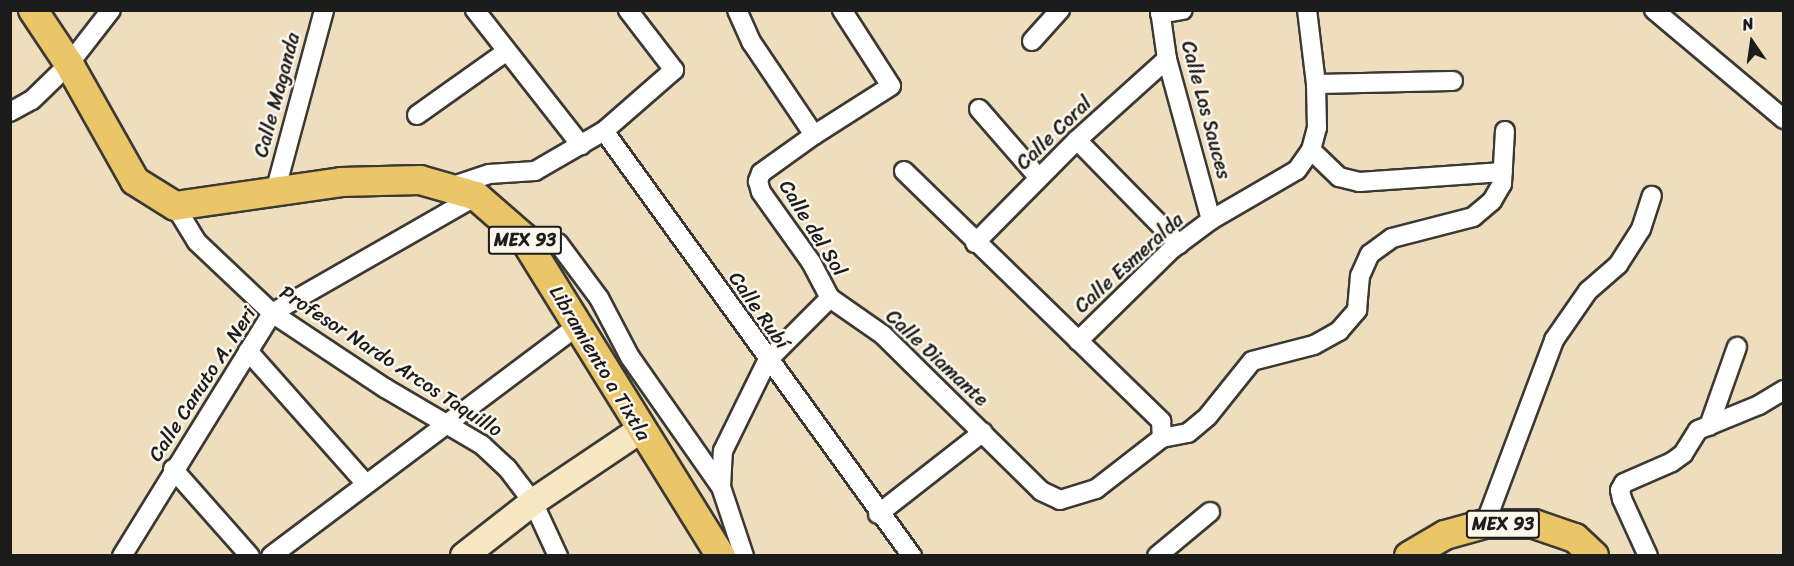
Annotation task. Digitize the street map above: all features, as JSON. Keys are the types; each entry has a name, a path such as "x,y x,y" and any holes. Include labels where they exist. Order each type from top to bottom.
{"main road":[{"path":"33,10 69,64 135,181 175,206"},
{"name":"Libramiento a Tixtla","path":"175,206 341,183 420,180 476,196 523,237 640,430 721,555"},
{"name":"MEX 93","path":"1409,555 1445,535 1485,524 1534,524 1575,538 1594,555"}],"street":[{"path":"10,112 32,100 69,64 111,10"},
{"name":"Calle Maganda","path":"275,192 324,10"},
{"path":"475,10 582,146"},
{"path":"447,188 489,174 535,171 582,146 604,131 675,70 628,10"},
{"path":"737,10 752,43 814,135 891,86 842,10"},
{"path":"1032,41 1060,10"},
{"path":"1160,12 1183,10"},
{"path":"1307,10 1316,84 1317,129 1311,150 1339,177 1359,182 1503,171"},
{"path":"1654,10 1784,119"},
{"name":"Calle Los Sauces","path":"1160,12 1167,59 1211,220"},
{"path":"417,115 507,51"},
{"name":"Calle Coral","path":"975,243 1077,140 1167,59"},
{"path":"1316,84 1453,81"},
{"path":"979,109 1040,178"},
{"name":"Calle Rubí","path":"604,131 878,514 912,555"},
{"path":"904,171 975,243 1161,421 1162,438 1188,433 1208,416 1252,361 1314,345 1339,331 1357,310 1360,276 1370,254 1392,238 1473,217 1492,201 1502,184 1505,131"},
{"name":"Calle del Sol","path":"814,135 761,173 758,181 761,192 811,262 830,298"},
{"path":"1077,140 1179,244"},
{"name":"Calle Esmeralda","path":"1078,340 1179,244 1211,220 1297,170 1311,150"},
{"name":"Calle Canuto A. Neri","path":"131,551 173,470 272,313 476,196"},
{"path":"1485,524 1554,340 1588,291 1618,265 1641,229 1652,196"},
{"name":"Profesor Nardo Arcos Taquillo","path":"175,206 197,242 272,313 385,388 482,445 507,468 533,502 558,555"},
{"path":"558,243 599,298 630,357 721,487 744,555"},
{"path":"721,487 723,451 767,361 830,298"},
{"name":"Calle Diamante","path":"830,298 883,335 1041,491 1060,500 1096,489 1162,438"},
{"path":"271,555 577,326"},
{"path":"1709,426 1737,347"},
{"path":"249,351 365,483"},
{"path":"1648,555 1620,490 1624,483 1672,462 1683,454 1698,430 1784,390"},
{"path":"464,555 533,502 640,430"},
{"path":"878,514 983,432"},
{"path":"173,470 250,555"},
{"path":"1157,555 1210,512"}]}
